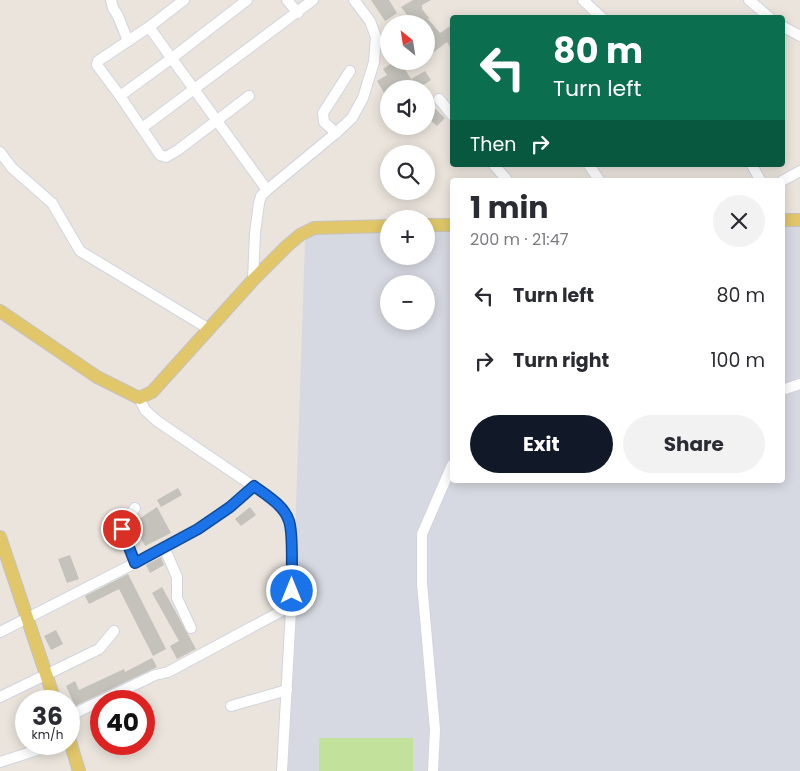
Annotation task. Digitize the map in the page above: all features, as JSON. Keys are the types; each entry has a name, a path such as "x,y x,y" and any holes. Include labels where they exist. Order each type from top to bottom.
{"main road":[{"path":"785,220 800,220"},
{"path":"435,225 450,224"},
{"path":"0,311 97,377 139,398 152,392 253,280 287,246 307,230 322,227 380,226"},
{"path":"0,537 51,690"},
{"path":"74,755 79,771"}],"street":[{"path":"112,0 113,8 128,41"},
{"path":"184,0 149,27 98,61 100,70 160,155 166,157 218,121 249,96"},
{"path":"120,96 247,0"},
{"path":"287,0 298,13"},
{"path":"142,128 314,0"},
{"path":"253,280 255,233 261,196 352,118 363,98 374,62 375,31 354,0"},
{"path":"583,0 599,15"},
{"path":"749,0 766,15"},
{"path":"149,27 267,190"},
{"path":"785,28 800,36"},
{"path":"336,133 324,122 323,113 350,70"},
{"path":"439,99 450,113"},
{"path":"0,152 12,168 52,204 80,251 209,329"},
{"path":"496,167 505,178"},
{"path":"589,167 598,178"},
{"path":"785,179 800,171"},
{"path":"785,389 800,384"},
{"path":"139,398 145,410 157,421 254,486 275,502 283,510 289,521 291,534 291,606 282,771"},
{"path":"433,771 435,730 422,583 422,534 450,470"},
{"path":"0,632 198,529 230,507 254,486"},
{"path":"135,508 122,529 135,563"},
{"path":"164,548 177,577 177,598 191,628"},
{"path":"80,711 154,675 168,672 291,606"},
{"path":"0,697 99,649 114,631"},
{"path":"230,706 287,690"},
{"path":"0,762 22,755"}],"shaded area":[{"path":"785,227 800,227 800,771 287,771 305,241 323,229 380,229 380,265 435,265 435,229 450,229 450,483 785,483"}],"green space":[{"path":"319,738 413,738 413,771 319,771"}],"building":[{"path":"371,0 389,0 397,13 394,15 381,15"},
{"path":"413,0 431,0 422,5 422,9 427,15 407,15 401,7"},
{"path":"450,26 450,47 447,42 435,51 435,27 440,33"},
{"path":"384,70 406,70 411,79 425,71 431,80 380,80 380,86 377,81 387,75"},
{"path":"435,109 445,118 437,126 435,124"},
{"path":"178,488 182,495 161,507 157,500"},
{"path":"157,507 171,533 145,546 133,523"},
{"path":"250,507 256,515 241,526 235,519"},
{"path":"70,555 79,579 67,583 58,559"},
{"path":"161,557 164,565 150,573 146,565"},
{"path":"128,574 166,649 153,656 119,589 89,604 85,596"},
{"path":"162,587 196,649 177,659 170,646 179,641 152,593"},
{"path":"56,630 63,644 51,650 44,636"},
{"path":"152,658 157,667 109,690 90,690 90,699 80,704 79,690 124,669 125,672"},
{"path":"75,681 79,690 68,690 66,686"}],"route":[{"path":"122,529 135,563 198,529 230,507 254,486 283,510 289,521 292,591"}]}
